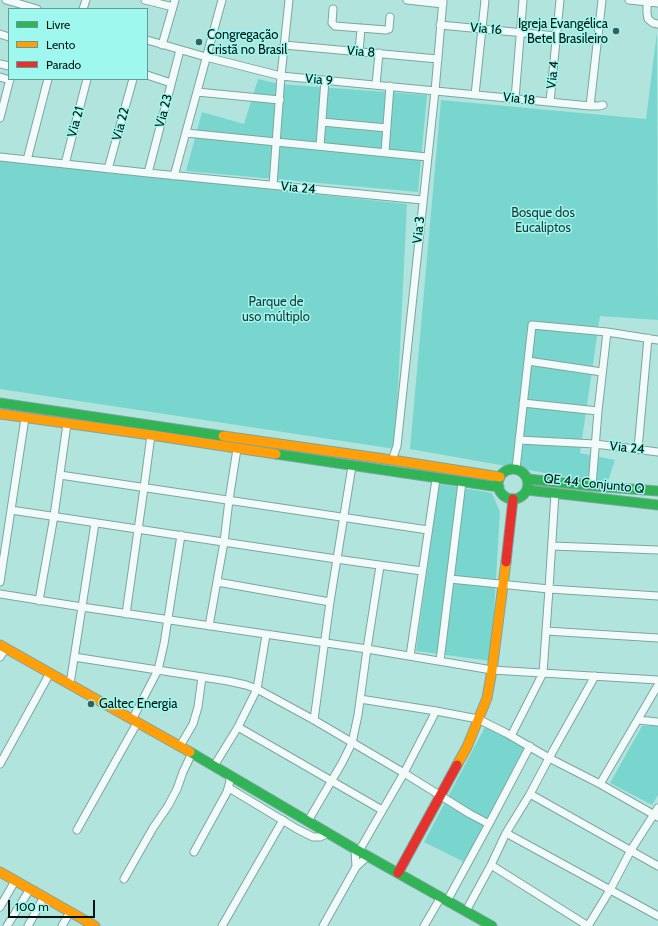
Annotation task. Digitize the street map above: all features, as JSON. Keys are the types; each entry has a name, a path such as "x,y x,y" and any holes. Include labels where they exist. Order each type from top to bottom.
{"street":[{"path":"6,0 31,8"},
{"path":"145,0 174,4 162,45"},
{"path":"174,176 222,0"},
{"path":"273,185 281,76 289,0"},
{"path":"407,0 443,2"},
{"path":"475,95 485,0"},
{"path":"515,99 523,0"},
{"name":"Via 4","path":"550,102 560,0"},
{"path":"590,106 602,0"},
{"path":"629,0 658,3"},
{"name":"Via 3","path":"392,460 397,446 443,2"},
{"path":"647,2 646,13 648,19 653,23 658,24"},
{"path":"333,9 332,22 334,25 384,31 388,30 390,17"},
{"name":"Via 16","path":"440,26 556,36"},
{"path":"359,52 361,28"},
{"name":"Via 9","path":"148,40 281,76 435,90"},
{"name":"Via 8","path":"284,45 379,53 438,60"},
{"name":"Via 23","path":"148,173 180,50"},
{"path":"376,84 379,53"},
{"path":"148,75 171,82"},
{"path":"0,118 10,80"},
{"path":"26,160 48,80"},
{"name":"Via 21","path":"66,164 88,80"},
{"name":"Via 22","path":"108,169 133,80"},
{"path":"320,146 325,80"},
{"path":"385,152 390,86"},
{"name":"Via 18","path":"435,90 590,106 603,105"},
{"path":"197,92 280,100"},
{"path":"322,122 387,128"},
{"path":"186,133 427,157"},
{"name":"Via 24","path":"0,157 174,176 422,200"},
{"path":"516,469 532,325 607,332 658,340"},
{"path":"592,486 598,411 607,332"},
{"path":"638,449 648,338"},
{"path":"528,361 602,372"},
{"path":"0,402 299,452 352,466 498,487"},
{"path":"523,403 598,411"},
{"path":"0,414 151,435 237,449 299,452 392,460 500,477"},
{"path":"0,582 25,418"},
{"path":"39,600 54,516 67,424"},
{"path":"126,614 151,435"},
{"name":"Via 24","path":"519,440 595,444 658,452"},
{"path":"209,626 224,542 237,449"},
{"path":"314,720 336,559 352,466"},
{"path":"516,469 525,474 529,484 528,490 522,496 513,499 505,496 501,492 498,487 498,482 504,472 507,470 516,469"},
{"path":"60,474 144,488 428,530"},
{"path":"410,656 436,478"},
{"name":"QE 44 Conjunto Q","path":"528,479 658,492"},
{"path":"440,661 462,482"},
{"name":"QE 44 Conjunto Q","path":"528,490 658,505"},
{"path":"511,736 543,673 555,493"},
{"path":"398,873 467,747 487,698 504,584 513,499"},
{"path":"11,510 380,566 422,571"},
{"path":"70,684 95,523"},
{"path":"78,830 135,721 158,670 162,658 181,535"},
{"path":"552,546 658,550"},
{"path":"308,821 352,743 380,566"},
{"path":"450,579 549,589 658,596"},
{"path":"217,582 330,602"},
{"path":"0,594 367,649 492,670 658,680"},
{"path":"546,631 658,638"},
{"path":"214,766 238,727 257,689 266,635"},
{"path":"0,657 3,646 50,674 180,746 357,850 466,911 479,923 492,926"},
{"path":"74,657 228,681 257,689 314,720 489,824"},
{"path":"0,764 50,674"},
{"path":"466,911 506,834 530,794 595,676"},
{"path":"180,746 194,724 202,677"},
{"path":"600,784 658,685"},
{"path":"360,699 478,719 600,784 656,816"},
{"path":"356,867 357,850 404,773 436,711"},
{"path":"638,720 658,722"},
{"path":"238,727 382,810"},
{"path":"424,926 444,899 489,824 530,746"},
{"path":"124,879 168,806 192,753"},
{"path":"194,852 229,788 229,775"},
{"path":"229,788 313,837 320,837 329,833"},
{"path":"530,794 658,866"},
{"path":"491,865 588,926 610,890 631,850 656,816 658,808"},
{"path":"222,926 283,820"},
{"path":"506,834 658,916"},
{"path":"323,926 356,867 368,856"},
{"path":"0,872 95,926"},
{"path":"0,907 15,881"},
{"path":"7,926 30,889"},
{"path":"28,926 44,897"},
{"path":"62,926 70,912"}],"green space":[{"name":"Bosque dos Eucaliptos","path":"657,32 658,320 600,316 580,453 615,460 607,484 410,449 441,100 646,119"},
{"path":"258,79 279,84 427,95 418,192 186,171 202,112 244,124"},
{"name":"Parque de uso múltiplo","path":"0,160 407,204 395,449 0,389"},
{"path":"439,484 492,493 500,512 491,661 416,651"},
{"path":"486,725 525,747 464,862 424,842"},
{"path":"642,726 658,726 658,795 652,805 610,783"}],"traffic: fast":[{"path":"0,403 223,436"},
{"path":"276,454 499,487"},
{"path":"513,469 524,473 528,484 524,495 513,499 502,495 498,484 502,473 513,469"},
{"path":"528,479 658,491"},
{"path":"527,490 658,505"},
{"path":"190,752 355,849 492,926"}],"traffic: slow":[{"path":"0,414 276,454"},
{"path":"223,436 500,477"},
{"path":"457,765 467,747 487,698 506,562"},
{"path":"0,645 190,752"},
{"path":"0,872 95,926"}],"traffic: jam":[{"path":"506,562 513,499"},
{"path":"398,873 457,765"}],"place":[{"name":"Igreja Evangélica Betel Brasileiro","path":"616,31"},
{"name":"Congregação Cristã no Brasil","path":"199,42"},
{"name":"Galtec Energia","path":"91,704"}]}
